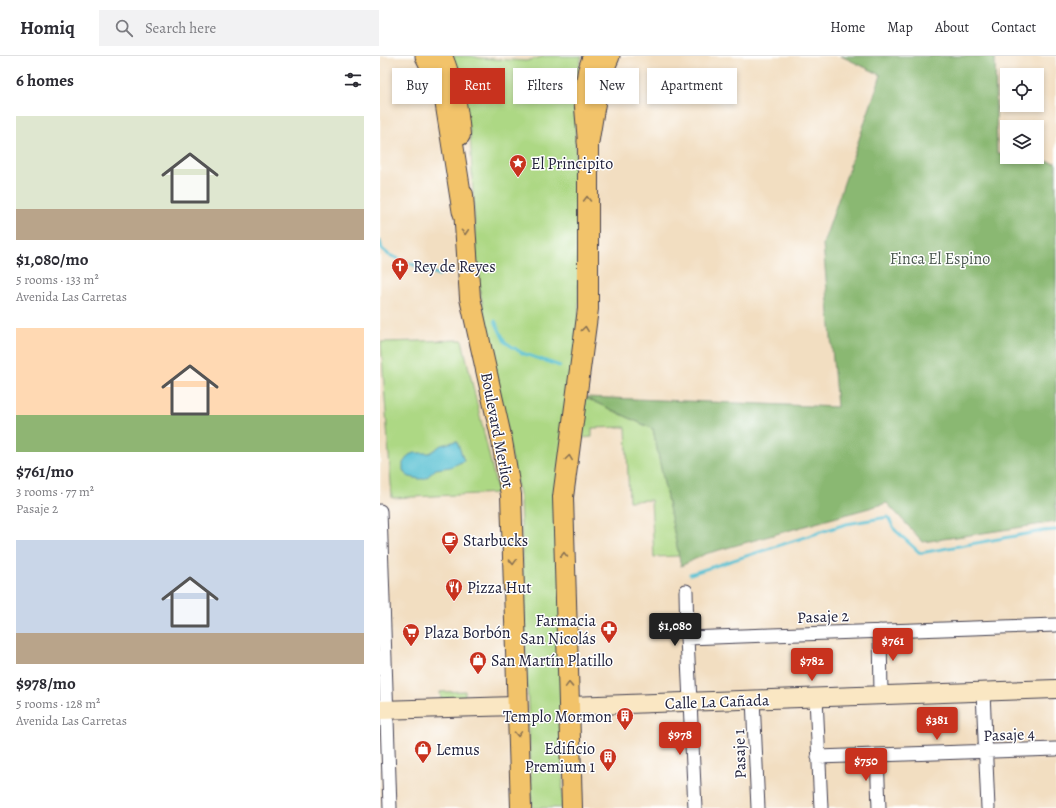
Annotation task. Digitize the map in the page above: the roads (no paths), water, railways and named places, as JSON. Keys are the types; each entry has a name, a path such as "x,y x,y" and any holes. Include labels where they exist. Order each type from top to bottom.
{"highway":[{"path":"426,56 445,97 463,211"},
{"path":"588,142 596,93 603,69 609,56"}],"main road":[{"name":"Boulevard Merliot","path":"442,56 450,75 458,108 463,211 470,298 502,441 512,495 521,808"},
{"path":"572,808 563,497 588,309 588,142 584,96 588,71 593,56"},
{"name":"Calle La Cañada","path":"570,706 1056,689"},
{"path":"383,710 517,706"}],"street":[{"path":"380,511 383,710 390,808"},
{"path":"686,590 695,808"},
{"name":"Pasaje 2","path":"687,638 1056,624"},
{"path":"880,631 881,695"},
{"path":"983,692 988,808"},
{"path":"816,697 821,808"},
{"name":"Pasaje 1","path":"753,699 758,808"},
{"name":"Pasaje 4","path":"818,757 1056,749"},
{"path":"877,755 879,808"}],"water":[{"path":"457,441 464,461 450,467 436,469 425,479 410,477 406,475 403,470 403,463 409,455 414,453 430,453 441,445"}],"waterway":[{"path":"380,241 382,249 389,255 439,275"},
{"path":"495,321 505,342 522,353 560,366"},
{"path":"690,574 846,524 888,517 895,530 920,553 1056,530"}],"place":[{"name":"El Principito","path":"518,178"},
{"name":"Rey de Reyes","path":"400,281"},
{"name":"Starbucks","path":"450,555"},
{"name":"Pizza Hut","path":"454,602"},
{"name":"Farmacia San Nicolás","path":"609,644"},
{"name":"Plaza Borbón","path":"411,647"},
{"name":"San Martín Platillo","path":"478,675"},
{"name":"Templo Mormon","path":"625,731"},
{"name":"Lemus","path":"423,764"},
{"name":"Edificio Premium 1","path":"608,772"}],"park label":[{"name":"Finca El Espino","path":"940,258"}]}
